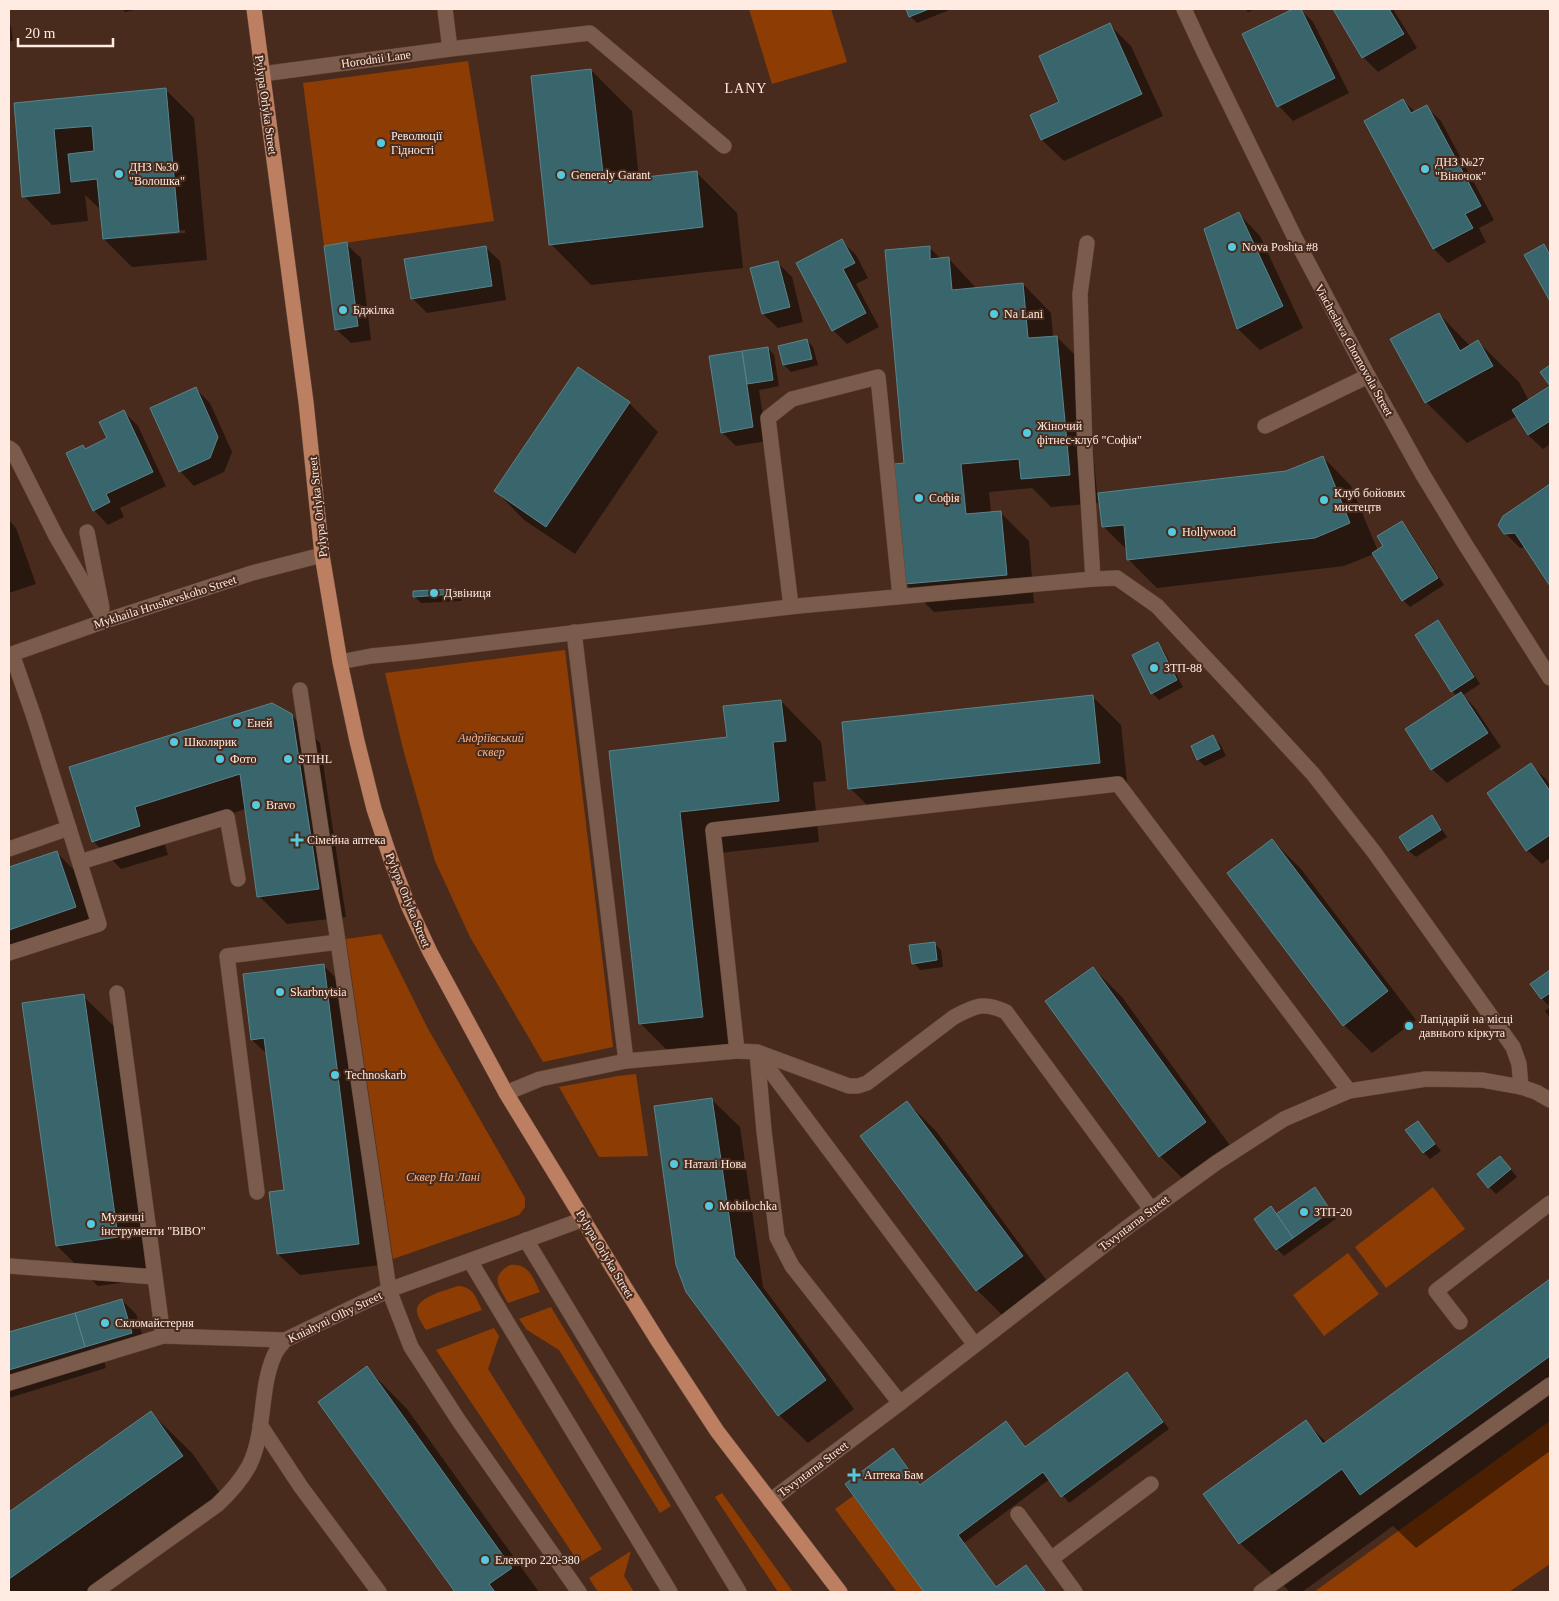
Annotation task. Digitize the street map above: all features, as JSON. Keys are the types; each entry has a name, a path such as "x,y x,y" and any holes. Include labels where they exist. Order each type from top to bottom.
{"main road":[{"name":"Pylypa Orlyka Street","path":"254,9 306,402 322,555 340,662 357,741 374,809 390,860 430,952 506,1092 660,1344 717,1431 840,1592"}],"street":[{"path":"445,9 450,49"},
{"name":"Viacheslava Chornovola Street","path":"1184,9 1310,268 1368,376 1459,535 1550,678"},
{"name":"Horodnii Lane","path":"262,74 590,33 724,146"},
{"path":"1087,243 1080,294 1085,451 1093,579"},
{"path":"1266,426 1368,376"},
{"path":"791,606 768,418 792,399 878,377 900,596"},
{"path":"9,448 13,452 56,536 104,622"},
{"path":"87,532 104,622"},
{"name":"Mykhaila Hrushevskoho Street","path":"10,655 252,573 322,555"},
{"path":"340,662 371,656 791,606 1117,578 1157,606 1313,774 1374,852 1513,1047 1519,1064 1521,1087"},
{"path":"574,632 626,1061"},
{"path":"9,953 99,924 34,717 10,655"},
{"path":"300,690 389,1290 411,1347 459,1421 579,1592"},
{"path":"737,1051 713,830 1118,784 1349,1091"},
{"path":"80,862 227,817 238,879"},
{"path":"9,849 69,828"},
{"path":"256,1192 227,956 338,942"},
{"path":"117,993 163,1336"},
{"path":"506,1092 540,1078 626,1061 737,1051 756,1052 849,1086 858,1086 867,1082 954,1016 979,1006 993,1006 1006,1012 1151,1209"},
{"path":"756,1052 975,1345"},
{"path":"756,1052 777,1237 792,1266 900,1403"},
{"name":"Tsvyntarna Street","path":"770,1501 1151,1209 1216,1163 1284,1119 1349,1091 1426,1079 1482,1080 1521,1087 1536,1092 1550,1100"},
{"path":"1460,1322 1436,1291 1550,1203"},
{"name":"Kniahyni Olhy Street","path":"96,1592 217,1505 235,1488 249,1464 257,1442 268,1371 274,1354 285,1340 389,1290 584,1219"},
{"path":"526,1240 738,1592"},
{"path":"470,1260 670,1592"},
{"path":"9,1266 155,1276"},
{"path":"9,1383 163,1336 285,1340"},
{"path":"1261,1592 1550,1385"},
{"path":"260,1425 301,1487 378,1592"},
{"path":"1051,1559 1151,1484"},
{"path":"1018,1514 1075,1592"}],"green space":[{"path":"749,9 831,9 847,62 772,84"},
{"path":"468,61 494,221 324,246 303,83"},
{"name":"Андріївський сквер","path":"565,650 613,1047 543,1062 470,937 435,861 403,749 385,673"},
{"name":"Сквер На Лані","path":"381,934 427,1027 525,1198 525,1207 519,1215 393,1259 346,939"},
{"path":"636,1074 648,1156 599,1157 559,1087"},
{"path":"1433,1187 1465,1229 1386,1288 1355,1247"},
{"path":"1348,1253 1379,1294 1324,1336 1293,1295"},
{"path":"510,1265 522,1266 530,1272 540,1292 508,1303 499,1287 498,1278 504,1269"},
{"path":"458,1286 468,1288 471,1291 482,1310 426,1330 417,1312 421,1302 426,1298"},
{"path":"551,1307 671,1506 660,1513 559,1350 527,1330 519,1319"},
{"path":"494,1328 499,1336 488,1369 602,1549 579,1563 436,1350"},
{"path":"1550,1421 1550,1564 1509,1592 1314,1592"},
{"path":"722,1493 793,1592 778,1592 715,1497"},
{"path":"853,1496 924,1592 897,1592 835,1509"},
{"path":"631,1551 624,1576 634,1592 598,1592 589,1578"}],"building":[{"path":"906,9 929,9 909,17"},
{"path":"1293,9 1301,9 1335,78 1277,107 1242,34"},
{"path":"1333,9 1389,9 1404,34 1362,58"},
{"path":"1110,23 1142,94 1041,140 1030,115 1059,102 1039,56"},
{"path":"591,69 604,182 697,171 703,227 549,245 531,76"},
{"path":"166,88 179,232 103,239 97,179 71,182 68,154 94,151 92,126 54,129 60,193 22,197 14,103"},
{"path":"1403,99 1411,113 1427,105 1481,206 1465,214 1473,228 1433,249 1364,121"},
{"path":"1239,212 1283,306 1237,329 1204,229"},
{"path":"842,239 855,263 843,269 866,313 832,331 796,263"},
{"path":"347,242 358,326 335,330 324,246"},
{"path":"1544,244 1550,255 1550,301 1524,255"},
{"path":"486,246 492,286 411,299 404,259"},
{"path":"930,246 930,259 949,257 952,290 1023,283 1028,338 1057,336 1070,475 1021,479 1019,459 961,464 966,514 1001,511 1007,575 905,584 894,464 904,463 885,250"},
{"path":"778,261 790,307 762,314 750,268"},
{"path":"1439,313 1460,351 1478,340 1493,366 1425,403 1390,339"},
{"path":"807,339 812,359 783,365 778,346"},
{"path":"768,347 773,380 747,384 742,351"},
{"path":"742,351 753,427 721,433 709,356"},
{"path":"1550,365 1550,386 1540,372"},
{"path":"578,367 630,402 546,527 494,491"},
{"path":"1550,386 1550,421 1528,435 1512,410"},
{"path":"196,387 218,437 210,458 179,472 150,408"},
{"path":"124,410 153,472 106,494 110,502 93,511 66,453 83,445 85,449 107,438 99,422"},
{"path":"1323,456 1350,523 1315,538 1127,560 1124,525 1102,527 1098,493 1286,471"},
{"path":"1550,484 1550,586 1515,533 1504,534 1498,525 1503,516"},
{"path":"1402,521 1438,578 1402,601 1372,553 1383,546 1377,536"},
{"name":"Дзвіниця","path":"455,589 455,594 413,597 413,591"},
{"path":"1438,620 1474,677 1451,692 1415,635"},
{"name":"ЗТП-88","path":"1158,642 1177,680 1151,694 1132,655"},
{"path":"1461,692 1488,733 1431,770 1405,729"},
{"path":"1093,695 1100,763 848,789 842,722"},
{"path":"781,700 786,741 773,742 779,801 680,812 703,1017 639,1024 609,751 727,737 723,706"},
{"path":"272,703 292,714 319,889 257,897 240,774 135,807 140,826 92,842 69,767"},
{"path":"1213,735 1220,749 1197,760 1191,746"},
{"path":"1531,763 1550,791 1550,835 1526,851 1487,793"},
{"path":"1432,815 1441,830 1408,851 1399,837"},
{"path":"1272,839 1388,991 1343,1026 1227,873"},
{"path":"57,851 76,907 9,930 9,867"},
{"path":"935,942 937,960 912,964 909,945"},
{"path":"324,964 359,1244 277,1254 269,1192 284,1190 264,1038 251,1040 243,974"},
{"path":"1093,967 1206,1122 1159,1157 1045,1001"},
{"path":"1550,970 1550,993 1541,999 1530,984"},
{"path":"84,994 118,1237 56,1246 22,1003"},
{"path":"712,1098 735,1257 826,1380 778,1416 686,1292 676,1265 654,1106"},
{"path":"907,1101 1023,1256 976,1291 860,1136"},
{"path":"1418,1121 1435,1144 1423,1153 1405,1130"},
{"path":"1500,1156 1511,1169 1488,1188 1477,1174"},
{"name":"ЗТП-20","path":"1315,1187 1331,1211 1293,1238 1276,1214"},
{"path":"1271,1206 1293,1238 1276,1250 1254,1219"},
{"path":"1550,1279 1550,1356 1360,1495 1342,1469 1239,1544 1203,1494 1306,1420 1323,1444"},
{"path":"122,1299 132,1333 85,1347 75,1313"},
{"path":"75,1313 85,1347 9,1370 9,1332"},
{"path":"367,1366 512,1568 489,1584 495,1592 455,1592 318,1402"},
{"path":"1127,1372 1163,1422 1061,1497 1043,1472 958,1535 996,1587 1026,1565 1046,1592 924,1592 845,1484 893,1448 920,1485 1006,1421 1025,1447"},
{"path":"151,1411 183,1456 9,1579 9,1512"}],"place":[{"name":"Революції Гідності","path":"381,143"},
{"name":"ДНЗ №27 \"Віночок\"","path":"1425,169"},
{"name":"ДНЗ №30 \"Волошка\"","path":"119,174"},
{"name":"Generaly Garant","path":"561,175"},
{"name":"Nova Poshta #8","path":"1232,247"},
{"name":"Бджілка","path":"343,310"},
{"name":"Na Lani","path":"994,314"},
{"name":"Жіночий фітнес-клуб \"Софія\"","path":"1027,433"},
{"name":"Софія","path":"919,498"},
{"name":"Клуб бойових мистецтв","path":"1324,500"},
{"name":"Hollywood","path":"1172,532"},
{"name":"Дзвіниця","path":"434,593"},
{"name":"ЗТП-88","path":"1154,668"},
{"name":"Еней","path":"237,723"},
{"name":"Школярик","path":"174,742"},
{"name":"Фото","path":"220,759"},
{"name":"STIHL","path":"288,759"},
{"name":"Bravo","path":"256,805"},
{"name":"Сімейна аптека","path":"297,840"},
{"name":"Skarbnytsia","path":"280,992"},
{"name":"Лапідарій на місці давнього кіркута","path":"1409,1026"},
{"name":"Technoskarb","path":"335,1075"},
{"name":"Наталі Нова","path":"674,1164"},
{"name":"Mobilochka","path":"709,1206"},
{"name":"ЗТП-20","path":"1304,1212"},
{"name":"Музичні інструменти \"ВІВО\"","path":"91,1224"},
{"name":"Скломайстерня","path":"105,1323"},
{"name":"Аптека Бам","path":"854,1475"},
{"name":"Електро 220-380","path":"485,1560"}],"district":[{"name":"LANY","path":"746,88"}]}
